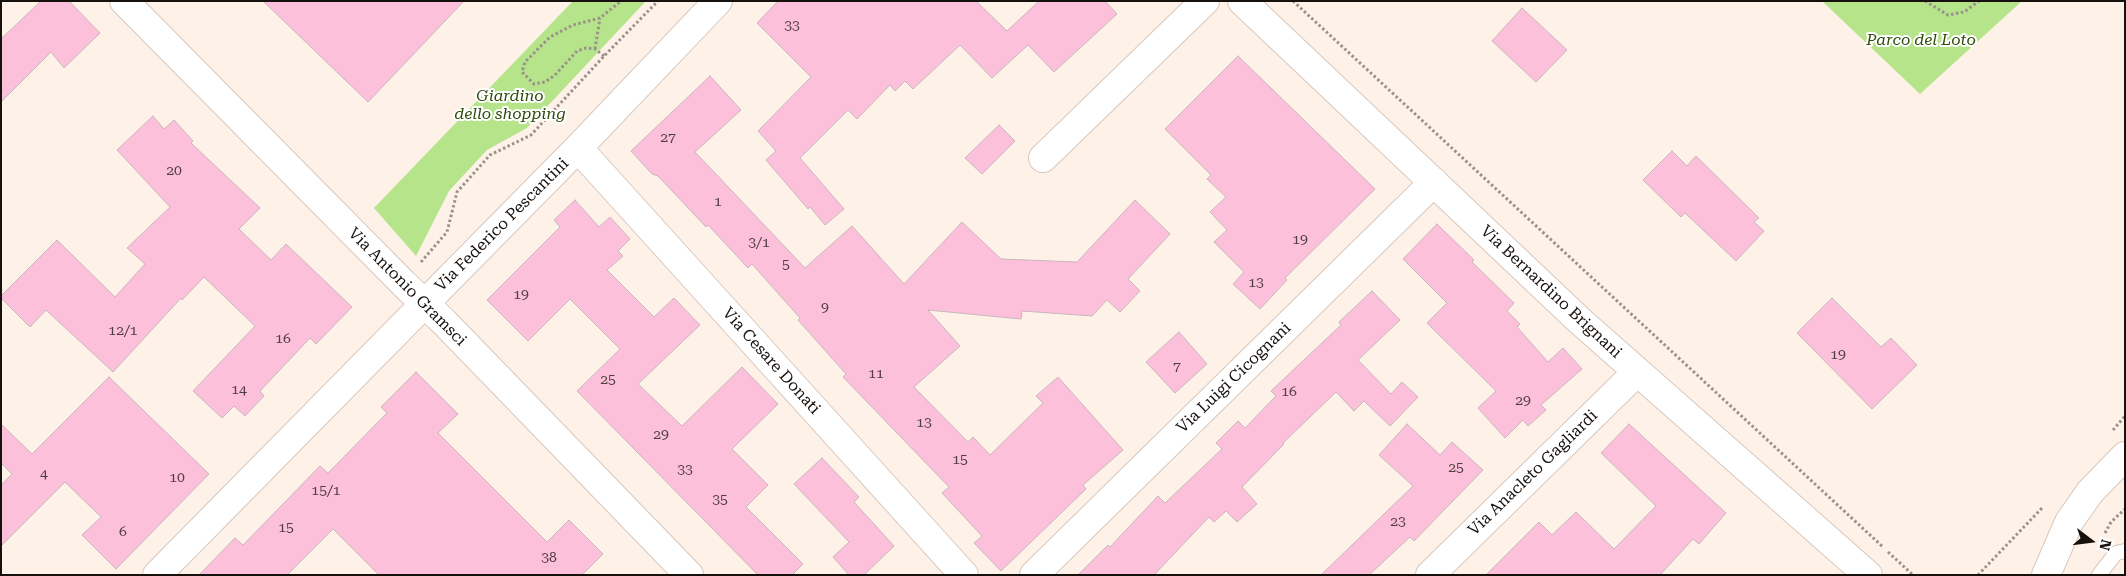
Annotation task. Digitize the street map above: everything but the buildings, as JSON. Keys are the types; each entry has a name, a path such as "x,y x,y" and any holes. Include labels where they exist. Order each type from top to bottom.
{"street":[{"name":"Via Antonio Gramsci","path":"124,1 425,304 690,575"},
{"name":"Via Federico Pescantini","path":"157,575 578,148 718,1"},
{"path":"1043,158 1205,1"},
{"name":"Via Bernardino Brignani","path":"1242,1 1580,321 1868,575"},
{"name":"Via Cesare Donati","path":"578,148 964,575"},
{"name":"Via Luigi Cicognani","path":"1034,575 1434,182"},
{"name":"Via Anacleto Gagliardi","path":"1430,575 1637,372"},
{"path":"2046,575 2069,522 2090,492 2124,457"},
{"path":"2064,575 2070,550 2098,495 2124,457"}],"lane":[{"path":"2099,575 2116,553 2125,551"}],"path":[{"path":"604,56 596,49 586,48 577,51 555,75 545,82 534,84 522,72 525,62 550,37 574,24 600,18 621,1"},
{"path":"418,267 447,232 457,192 490,155 531,135 658,1"},
{"path":"1293,1 1913,575"},
{"path":"1924,1 1948,15 1964,12 1979,1"},
{"path":"596,49 600,18"}],"green space":[{"name":"Giardino dello shopping","path":"573,1 646,1 527,128 487,150 449,191 416,256 374,208"},
{"name":"Parco del Loto","path":"1822,1 2022,1 1920,94"}]}
